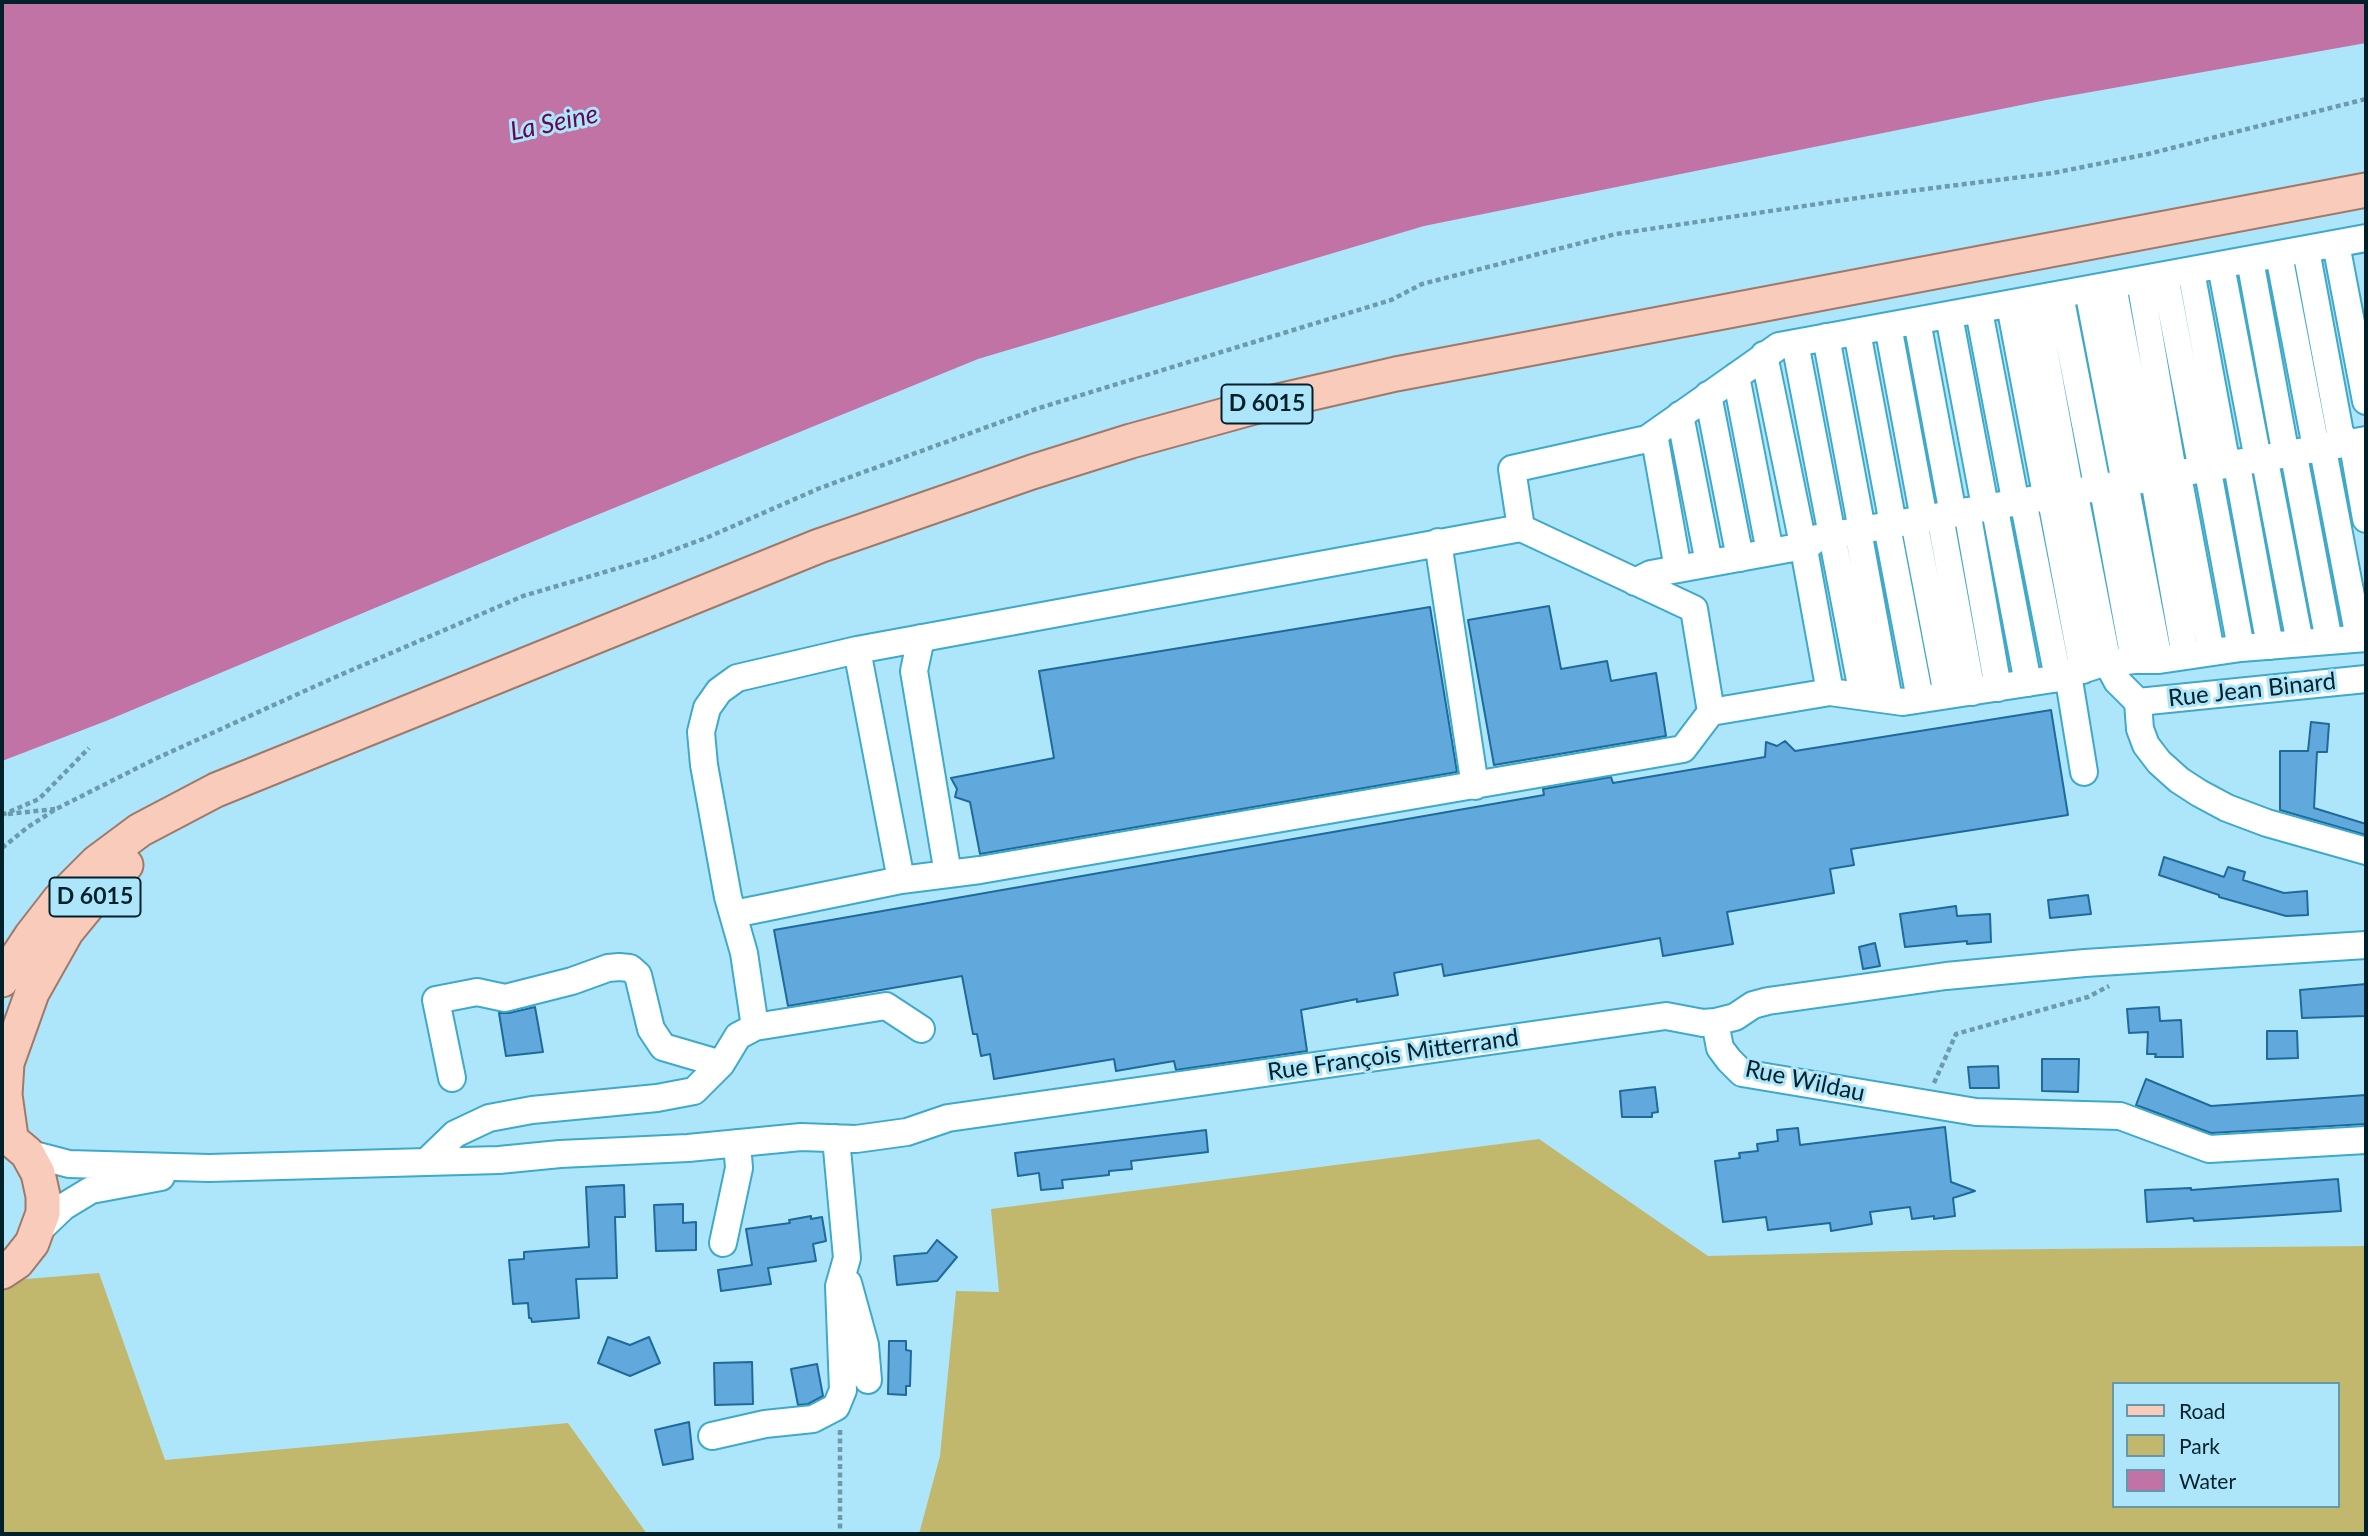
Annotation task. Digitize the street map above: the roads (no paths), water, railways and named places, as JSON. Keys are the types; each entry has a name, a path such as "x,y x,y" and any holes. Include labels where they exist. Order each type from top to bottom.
{"main road":[{"name":"D 6015","path":"2,981 31,936 59,900 97,862 140,830 216,790 819,546 947,501 1131,441 1269,403 1396,374 2366,190"},
{"name":"D 6015","path":"13,1141 5,1095 7,1063 32,993 67,931 108,881 153,840 216,790"},
{"path":"2,1272 26,1251 38,1231 43,1213 43,1196 38,1173 13,1141"}],"street":[{"path":"1521,528 1512,469 1647,439 1779,346 2366,239"},
{"path":"2336,244 2366,401"},
{"path":"2306,250 2340,433 2357,441"},
{"path":"734,914 901,880 1475,786 1683,749 1711,712 1830,692 1903,702 2028,683 2102,667 2241,648 2362,638 2324,455 2314,437 2279,255"},
{"path":"2250,260 2284,445 2295,461 2329,641"},
{"path":"2221,266 2256,449 2266,466 2300,643"},
{"path":"2191,271 2225,455 2238,471 2270,646"},
{"path":"2152,278 2200,460 2209,477 2241,648"},
{"path":"2152,278 2164,476 2198,654"},
{"path":"2101,288 2148,470 2164,476"},
{"path":"2084,772 2102,667 2104,495 2113,485 2101,288"},
{"path":"2035,300 2096,480 2113,485"},
{"path":"2035,300 2069,485 2052,505 2102,667"},
{"path":"1979,311 2014,494 2021,502 2102,667 2138,702 2140,729 2146,745 2159,762 2179,780 2227,808 2267,823 2366,851"},
{"path":"1919,520 1984,500 1949,316"},
{"path":"1917,321 1920,699"},
{"path":"1888,326 1919,520 1960,693"},
{"path":"1857,332 1919,520 1876,698"},
{"path":"1826,337 1919,520 1998,688"},
{"path":"1795,343 1831,536 1876,698"},
{"path":"1765,355 1830,692"},
{"path":"1736,376 1770,552"},
{"path":"1708,395 1740,558"},
{"path":"1680,415 1709,564"},
{"path":"1654,434 1678,569"},
{"path":"1635,582 1651,574 1770,552 1804,549 1817,538 2357,441"},
{"path":"2357,441 2354,451 2366,519"},
{"path":"1919,520 1996,514 2028,683"},
{"path":"755,1027 744,953 728,897 704,765 701,732 707,708 719,691 737,678 857,650 1521,528 1694,609 1711,712"},
{"path":"1438,542 1475,786"},
{"path":"921,638 914,671 948,874"},
{"path":"857,650 901,880"},
{"name":"Rue Jean Binard","path":"2138,702 2366,679"},
{"name":"Rue François Mitterrand","path":"209,1168 499,1160 560,1154 688,1149 801,1137 856,1139 907,1132 948,1118 1666,1016 1703,1023 1715,1022 1735,1017 1753,1005 1768,1002 1946,976 2133,960 2366,945"},
{"path":"452,1078 436,1000 477,992 505,998 619,967 630,968 638,975 651,1029 663,1046 722,1064"},
{"path":"426,1162 455,1133 489,1118 532,1110 657,1098 694,1091 722,1064 738,1036 755,1027 886,1006 921,1030"},
{"name":"Rue Wildau","path":"1715,1022 1720,1048 1742,1073 1976,1112 2120,1116 2210,1149 2366,1140"},
{"path":"712,1436 765,1424 813,1419 835,1407 842,1390 839,1286 847,1258 836,1138"},
{"path":"13,1141 69,1164 209,1168"},
{"path":"723,1243 739,1168 737,1143"},
{"path":"38,1231 62,1207 91,1190 209,1168"},
{"path":"843,1272 860,1322 865,1345 867,1380"}],"water":[{"name":"La Seine","path":"2,2 2366,2 2366,43 2046,100 1424,226 978,359 570,526 106,721 2,761"}]}
